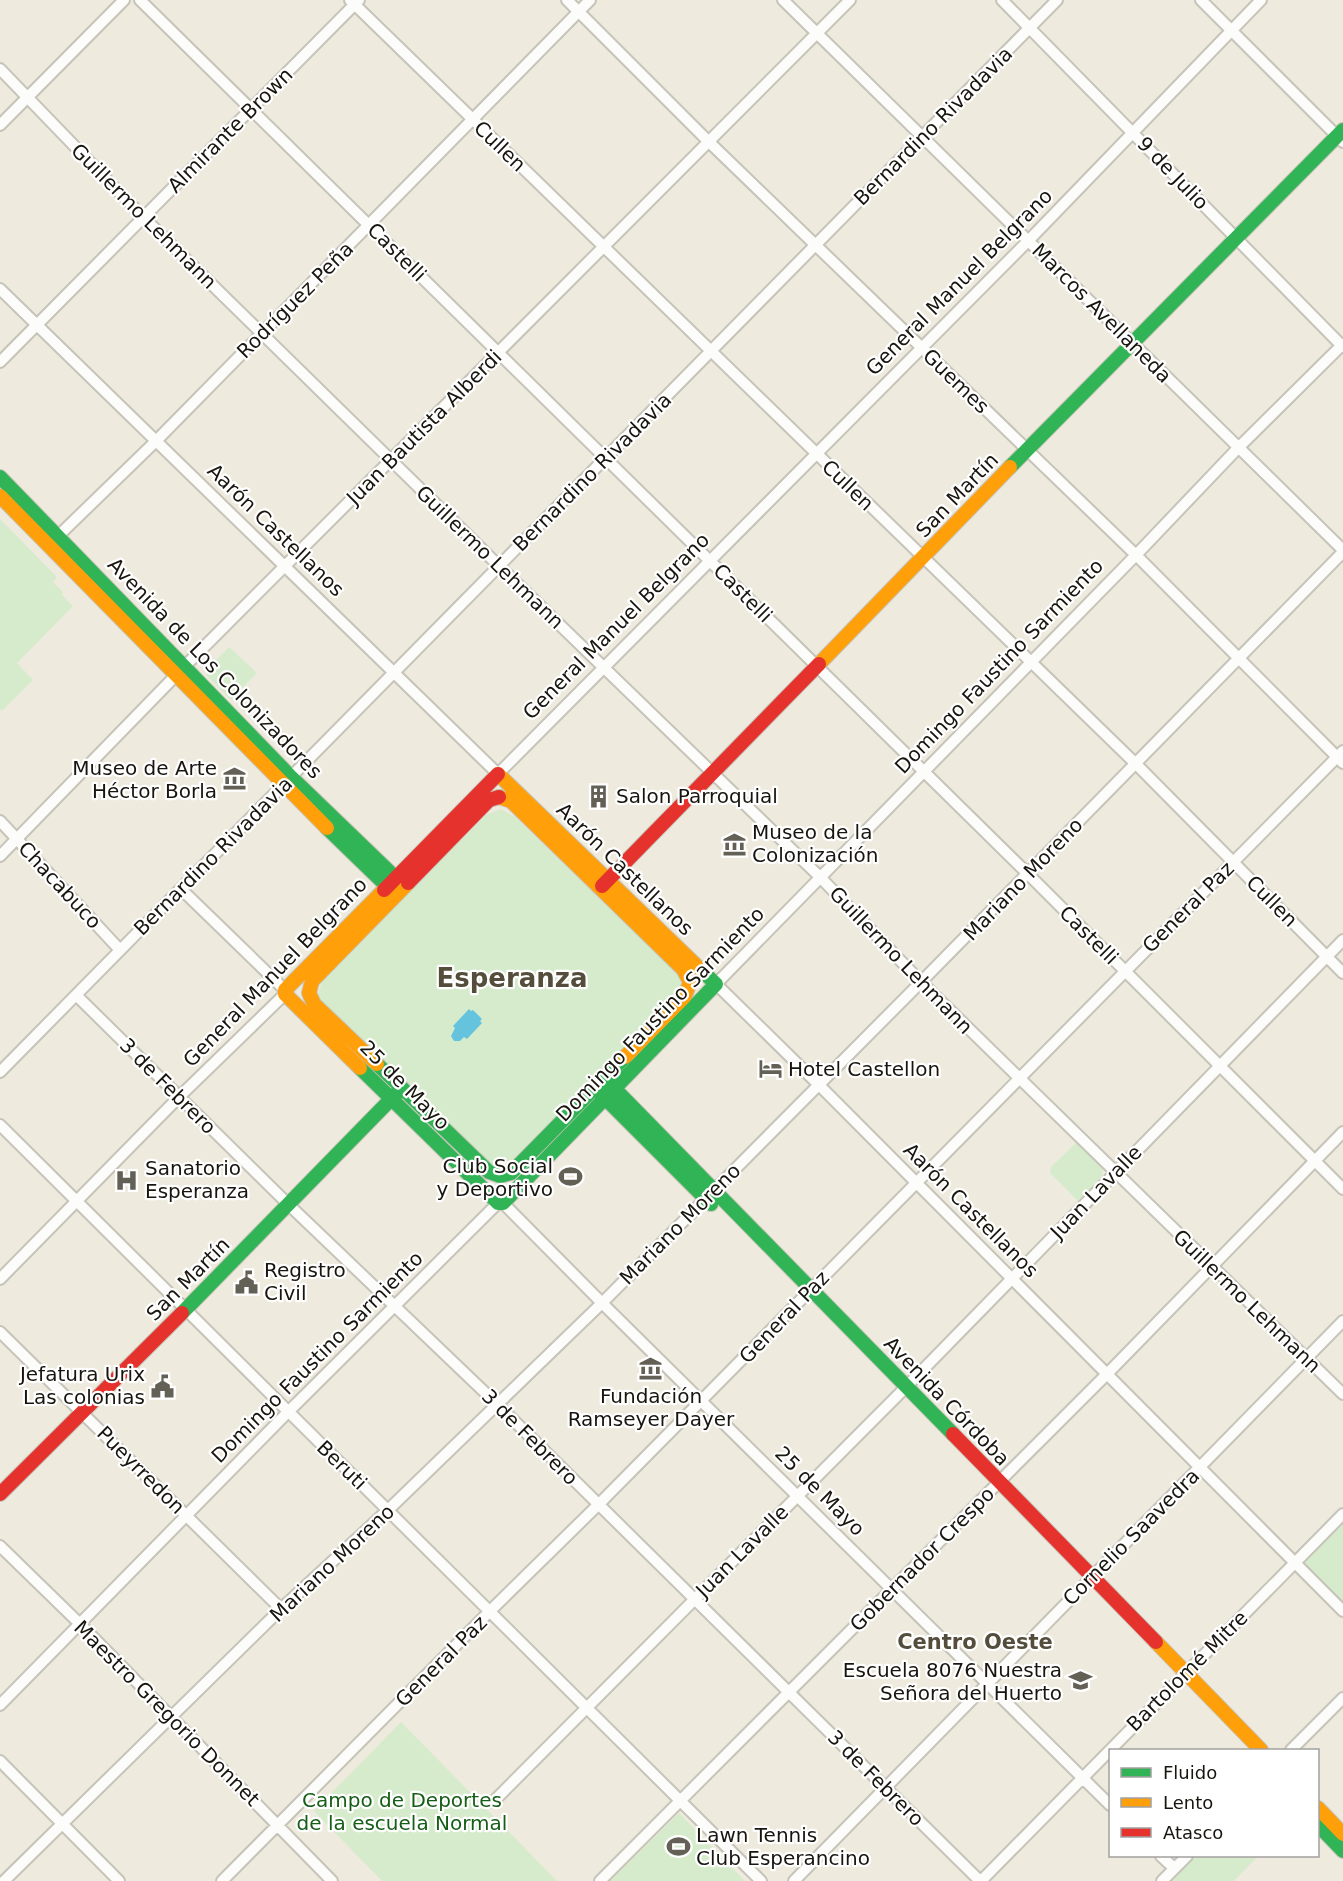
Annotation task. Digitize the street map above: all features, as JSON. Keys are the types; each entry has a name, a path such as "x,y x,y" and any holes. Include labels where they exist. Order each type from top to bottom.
{"main road":[{"name":"San Martín","path":"604,884 1235,238 1341,136"},
{"name":"Avenida de Los Colonizadores","path":"0,477 60,537 181,671 287,781 395,886"},
{"name":"Avenida de Los Colonizadores","path":"0,496 48,545 181,671"},
{"name":"Aarón Castellanos","path":"498,774 683,969 690,982 685,996"},
{"name":"General Manuel Belgrano","path":"310,986 395,886 498,774"},
{"name":"General Manuel Belgrano","path":"285,992 489,800 499,797 511,801"},
{"name":"Aarón Castellanos","path":"511,801 716,984"},
{"name":"Domingo Faustino Sarmiento","path":"501,1203 716,984"},
{"name":"25 de Mayo","path":"310,986 309,993 314,1004 501,1203"},
{"name":"25 de Mayo","path":"285,992 397,1094 489,1172"},
{"name":"Domingo Faustino Sarmiento","path":"489,1172 500,1176 511,1173 685,996"},
{"name":"Avenida Córdoba","path":"600,1083 1181,1676 1245,1749"},
{"name":"San Martín","path":"0,1494 397,1094"},
{"name":"Avenida Córdoba","path":"1181,1676 1260,1749"},
{"path":"1319,1810 1343,1834"},
{"path":"1319,1827 1343,1851"}],"street":[{"path":"0,125 124,0"},
{"name":"Castelli","path":"140,0 924,771 1343,1190"},
{"name":"Guemes","path":"567,0 708,141 1341,757"},
{"name":"Rodríguez Peña","path":"48,545 60,537 156,441 590,0"},
{"name":"Marcos Avellaneda","path":"783,0 1343,551"},
{"name":"Juan Bautista Alberdi","path":"0,856 181,671 850,0"},
{"name":"9 de Julio","path":"1002,0 1343,346"},
{"name":"Bernardino Rivadavia","path":"0,1072 1057,0"},
{"path":"1201,0 1341,136"},
{"name":"General Manuel Belgrano","path":"498,774 1135,133 1261,0"},
{"name":"Almirante Brown","path":"0,362 355,2"},
{"name":"Cullen","path":"355,2 603,247 1136,764 1343,973"},
{"name":"Guillermo Lehmann","path":"0,69 143,217 820,877 921,982 1343,1394"},
{"name":"Aarón Castellanos","path":"0,289 498,774"},
{"name":"Domingo Faustino Sarmiento","path":"716,984 1238,448 1343,346"},
{"name":"Mariano Moreno","path":"4,1881 281,1610 602,1303 1028,874 1343,551"},
{"name":"General Paz","path":"222,1881 598,1505 1233,862 1341,757"},
{"name":"Chacabuco","path":"0,821 120,950"},
{"name":"25 de Mayo","path":"181,889 285,992"},
{"name":"Juan Lavalle","path":"493,1802 903,1391 1343,940"},
{"name":"Aarón Castellanos","path":"716,984 1343,1611"},
{"name":"General Manuel Belgrano","path":"0,1279 285,992"},
{"name":"3 de Febrero","path":"76,995 289,1205 497,1404 981,1881"},
{"name":"Beruti","path":"0,1125 761,1881"},
{"name":"Gobernador Crespo","path":"600,1881 1107,1374 1343,1132"},
{"name":"Domingo Faustino Sarmiento","path":"0,1705 288,1412 501,1203"},
{"name":"25 de Mayo","path":"501,1203 1109,1804"},
{"name":"Cornelio Saavedra","path":"794,1881 1343,1321"},
{"name":"Pueyrredon","path":"0,1332 281,1610"},
{"name":"Bartolomé Mitre","path":"1111,1749 1343,1514"},
{"name":"Maestro Gregorio Donnet","path":"0,1546 80,1624 332,1881"},
{"path":"1292,1749 1343,1698"},
{"name":"Bartolomé Mitre","path":"981,1881 1109,1751"},
{"path":"0,1761 119,1881"},
{"path":"1162,1857 1174,1868"},
{"path":"1162,1881 1186,1857"}],"green space":[{"path":"0,519 57,577 53,582 73,606 17,663 33,680 2,711 0,709"},
{"path":"229,647 257,673 231,700 207,676 206,670"},
{"path":"501,809 515,817 678,974 683,987 680,993 510,1168 503,1170 495,1168 320,1000 318,994 322,981 486,815"},
{"path":"1078,1141 1103,1166 1102,1176 1078,1201 1050,1173 1051,1167"},
{"path":"1343,1515 1343,1603 1340,1606 1297,1562"},
{"name":"Campo de Deportes de la escuela Normal","path":"401,1722 557,1881 382,1881 314,1811"},
{"name":"Lawn Tennis Club Esperancino","path":"679,1813 745,1881 610,1881"},
{"path":"1186,1857 1257,1857 1234,1881 1162,1881"}],"water":[{"path":"469,1009 482,1019 480,1021 482,1023 467,1039 464,1037 460,1041 454,1041 451,1036 455,1028 453,1026"}],"traffic: fast":[{"path":"1010,467 1343,130"},
{"path":"0,477 291,777 401,883"},
{"path":"327,828 393,892"},
{"path":"360,1068 498,1203 503,1203 716,984 701,970"},
{"path":"377,1064 489,1172 500,1176 511,1173 625,1057"},
{"path":"609,1083 953,1434"},
{"path":"599,1092 711,1204"},
{"path":"182,1313 397,1093"},
{"path":"1319,1826 1343,1851"}],"traffic: slow":[{"path":"819,664 1010,467"},
{"path":"0,496 327,828"},
{"path":"498,774 701,970"},
{"path":"499,797 511,801 683,969 690,982 685,996 625,1057"},
{"path":"377,1064 314,1004 309,993 312,981 408,883"},
{"path":"360,1068 285,994 285,990 384,890"},
{"path":"1156,1642 1260,1749"},
{"path":"1319,1809 1343,1834"}],"traffic: jam":[{"path":"602,886 819,664"},
{"path":"384,890 498,774"},
{"path":"408,883 489,800 499,797"},
{"path":"0,1494 182,1313"},
{"path":"953,1434 1156,1642"}],"place":[{"name":"Museo de Arte Héctor Borla","path":"235,779"},
{"name":"Salon Parroquial","path":"598,796"},
{"name":"Museo de la Colonización","path":"734,844"},
{"name":"Hotel Castellon","path":"770,1069"},
{"name":"Club Social y Deportivo","path":"571,1177"},
{"name":"Sanatorio Esperanza","path":"127,1180"},
{"name":"Registro Civil","path":"246,1282"},
{"name":"Fundación Ramseyer Dayer","path":"651,1368"},
{"name":"Jefatura Urix Las colonias","path":"163,1386"},
{"name":"Escuela 8076 Nuestra Señora del Huerto","path":"1080,1681"},
{"name":"Lawn Tennis Club Esperancino","path":"678,1847"}],"district":[{"name":"Esperanza","path":"512,978"},
{"name":"Centro Oeste","path":"975,1642"}]}
